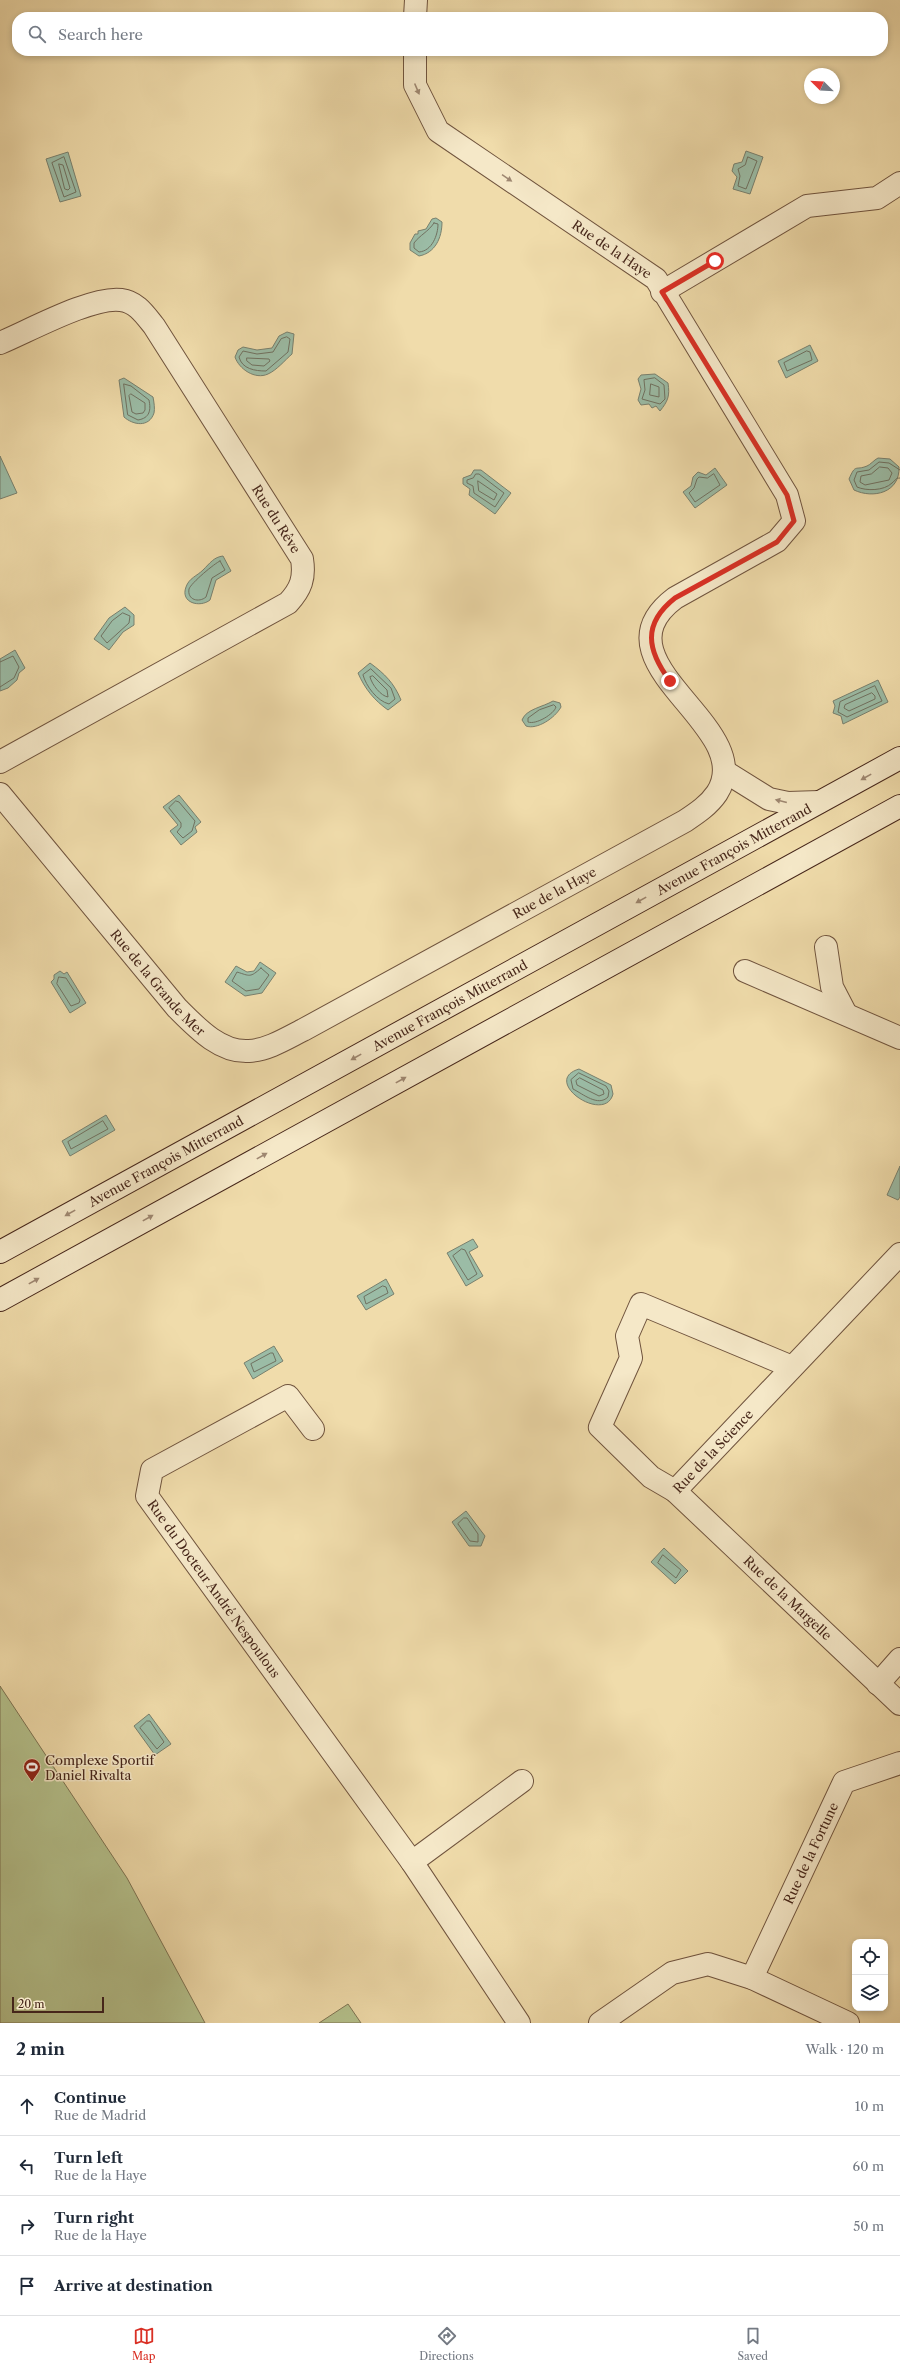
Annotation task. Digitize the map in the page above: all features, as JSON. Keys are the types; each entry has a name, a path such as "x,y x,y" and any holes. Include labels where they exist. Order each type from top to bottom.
{"street":[{"path":"415,12 416,0"},
{"name":"Rue de la Haye","path":"365,997 685,821 704,808 718,792 724,770 722,755 715,740 661,669 653,655 651,639 654,622 662,608 675,598 777,542 794,521 787,495 662,292 656,279 438,131 415,85 415,56"},
{"path":"662,292 807,206 877,198 900,183"},
{"name":"Rue du Rêve","path":"0,343 95,302 121,300 140,308 154,326 302,559 304,574 299,591 288,603 0,762"},
{"name":"Avenue François Mitterrand","path":"0,1252 900,758"},
{"path":"724,770 769,798 788,803 820,802"},
{"name":"Rue de la Grande Mer","path":"0,794 177,1008 196,1028 213,1040 231,1048 248,1051 265,1047 303,1030 365,997"},
{"path":"0,1300 900,806"},
{"path":"826,947 832,987 846,1014"},
{"path":"745,971 900,1038"},
{"name":"Rue de la Science","path":"792,1367 641,1304 627,1336 630,1358 600,1427 651,1477 675,1491 900,1254"},
{"name":"Rue du Docteur André Nespoulous","path":"313,1429 288,1396 152,1470 147,1496 412,1862 519,2023"},
{"name":"Rue de la Margelle","path":"675,1491 900,1704"},
{"path":"878,1684 900,1659"},
{"name":"Rue de la Fortune","path":"752,1978 844,1782 900,1763"},
{"path":"412,1862 522,1781"},
{"path":"600,2023 672,1972 708,1964 752,1978 848,2023"}],"shaded area":[{"name":"Complexe Sportif Daniel Rivalta","path":"0,1686 127,1878 205,2023 0,2023"},
{"path":"348,2004 361,2023 319,2023"}],"water":[{"path":"746,151 763,157 750,194 733,189 737,177 732,171 734,164 742,162"},
{"path":"68,152 81,196 60,202 46,159"},
{"path":"436,218 442,222 439,239 429,252 419,256 410,250 410,243 415,234 418,234 418,231 426,229 432,219"},
{"path":"287,332 294,334 292,354 278,367 268,374 258,376 248,372 240,366 235,357 238,350 243,347 257,350 272,348 279,336"},
{"path":"810,345 818,361 786,378 778,361"},
{"path":"655,374 668,383 668,398 660,411 656,406 652,408 649,404 641,405 638,400 641,389 638,379 641,375"},
{"path":"124,378 153,397 154,413 152,418 145,423 140,424 132,422 124,417 119,380"},
{"path":"0,456 17,493 0,499"},
{"path":"878,458 890,459 899,467 898,476 895,483 884,492 877,494 861,493 854,490 849,479 853,471 856,468 868,465"},
{"path":"715,468 727,485 695,508 683,492 691,486 693,477 698,472 706,475"},
{"path":"474,470 481,470 511,493 495,514 469,495 470,489 463,484 463,478 471,475"},
{"path":"223,556 231,571 216,580 210,600 201,604 196,604 188,600 185,592 189,581 212,561"},
{"path":"125,607 134,615 134,625 123,632 109,650 94,639 109,618"},
{"path":"15,650 25,668 19,673 17,680 8,688 0,691 0,659"},
{"path":"370,663 388,679 401,700 388,710 370,694 358,673"},
{"path":"878,680 888,702 843,724 841,716 833,713 835,706 833,701"},
{"path":"553,701 560,703 561,707 555,715 540,725 530,727 526,726 522,720 527,713"},
{"path":"179,795 201,822 195,827 197,832 181,845 170,831 178,825 163,807"},
{"path":"260,962 276,973 262,993 245,996 225,982 236,966 247,972 254,971"},
{"path":"60,971 64,974 67,972 86,1003 70,1013 51,982 54,979 54,975"},
{"path":"579,1069 611,1085 613,1094 608,1102 599,1105 588,1103 578,1098 571,1090 567,1082 569,1075"},
{"path":"106,1115 115,1130 70,1156 62,1141"},
{"path":"900,1166 900,1197 898,1200 887,1195"},
{"path":"473,1239 478,1247 469,1252 483,1276 466,1286 447,1253"},
{"path":"386,1279 394,1294 366,1310 357,1296"},
{"path":"274,1346 283,1361 253,1379 244,1363"},
{"path":"466,1511 485,1536 481,1546 469,1546 452,1522"},
{"path":"664,1548 688,1571 675,1584 651,1562"},
{"path":"149,1714 171,1744 155,1755 134,1726"}],"place":[{"name":"Complexe Sportif Daniel Rivalta","path":"32,1782"}],"route":[{"path":"670,681 653,655 651,639 654,622 662,608 675,598 777,542 794,521 787,495 662,292 715,261"}]}
